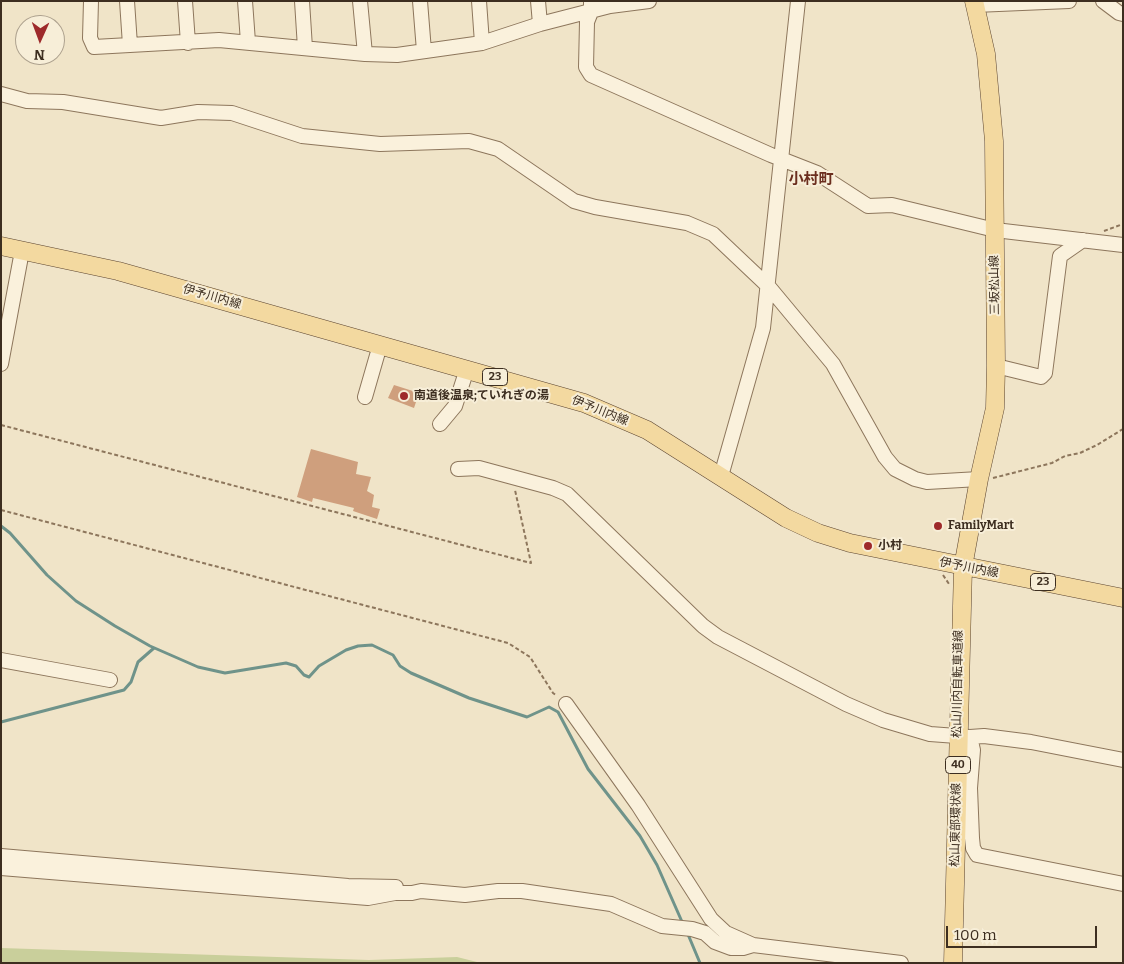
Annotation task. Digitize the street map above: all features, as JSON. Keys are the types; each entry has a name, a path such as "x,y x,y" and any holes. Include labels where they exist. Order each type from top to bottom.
{"main road":[{"name":"三坂松山線","path":"963,567 979,479 995,408 996,366 994,141 986,54 975,3"},
{"name":"伊予川内線","path":"1,246 118,271 584,403 647,430 786,518 818,533 850,543 1123,598"},
{"name":"松山東部環状線","path":"953,963 964,737 963,567"}],"street":[{"path":"91,1 90,38 94,47 219,40 364,54 397,55 482,43 591,7 649,1"},
{"path":"127,1 130,45"},
{"path":"185,1 188,43"},
{"path":"245,1 248,42"},
{"path":"302,1 305,48"},
{"path":"360,1 364,54"},
{"path":"420,1 424,51"},
{"path":"479,1 482,43"},
{"path":"538,1 540,24"},
{"path":"721,476 763,328 798,1"},
{"path":"975,3 1069,1"},
{"path":"1103,1 1118,13 1123,14"},
{"path":"591,7 587,22 586,67 592,75 817,174 868,206 892,206 995,230 1123,244"},
{"path":"1,94 27,101 63,102 160,118 198,112 232,113 302,136 380,144 469,141 498,149 574,201 595,207 687,223 713,234 768,287 833,364 880,449 895,469 915,479 927,482 979,479"},
{"path":"996,366 1041,376 1045,373 1056,300 1060,256 1083,240"},
{"path":"1,364 22,251"},
{"path":"365,397 380,344"},
{"path":"440,424 455,406 467,369"},
{"path":"458,469 479,468 553,488 567,494 703,626 718,637 846,704 883,720 930,734 964,737 984,736 1032,742 1123,760"},
{"path":"1,660 110,680"},
{"path":"566,704 638,805 711,919 726,933 753,944 825,955 901,963"},
{"path":"964,737 973,750 970,788 973,848 977,855 1123,884"},
{"path":"1,856 348,886 404,887 421,892"},
{"path":"1,868 368,898 395,893 421,892 465,895 498,891 522,891 611,904 662,926 692,929 705,933 715,942 731,948 743,948 753,944"}],"path":[{"path":"1,425 530,563 512,478"},
{"path":"979,479 999,478 1052,463 1065,456 1097,445 1123,429"},
{"path":"1,510 508,643 530,657 553,693 566,704"}],"green space":[{"path":"1,948 369,960 457,957 481,963 1,963"}],"building":[{"name":"南道後温泉;ていれぎの湯","path":"394,385 419,393 414,408 388,398"},
{"path":"311,449 358,462 356,474 371,477 367,491 374,495 372,507 380,509 377,519 353,511 354,508 313,498 312,502 297,497"}],"waterway":[{"path":"1,526 10,533 47,575 76,601 150,646 198,667 225,673 286,663 296,666 304,675 309,677 319,666 346,650 358,646 372,645 393,655 400,666 411,673 469,698 527,717 549,707 558,712 588,769 640,836 657,865 683,924"},
{"path":"1,722 124,690 131,682 138,662 154,648"},
{"path":"687,932 700,963"}],"place":[{"name":"南道後温泉;ていれぎの湯","path":"404,396"},
{"name":"FamilyMart","path":"938,526"},
{"name":"小村","path":"868,546"}],"district":[{"name":"小村町","path":"811,180"}]}
